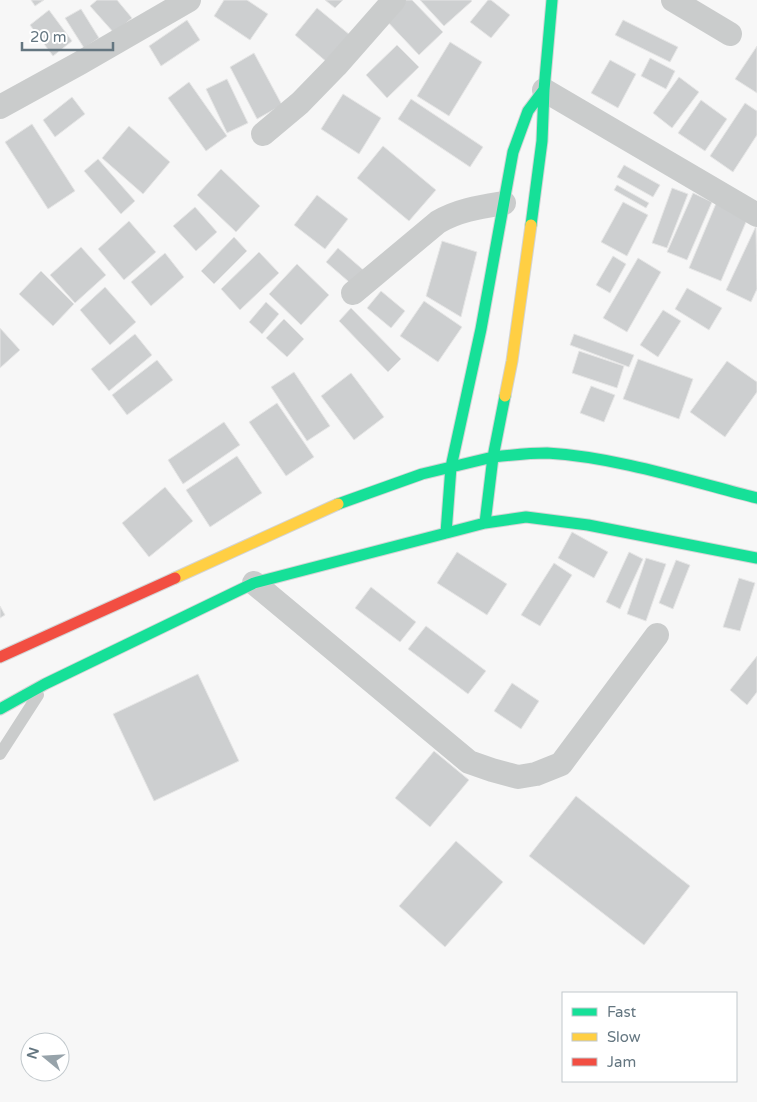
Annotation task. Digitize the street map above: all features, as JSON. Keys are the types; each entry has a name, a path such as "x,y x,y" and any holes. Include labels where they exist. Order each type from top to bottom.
{"main road":[{"path":"485,523 493,457 512,361 542,141 544,90 558,3"},
{"path":"446,533 451,467 481,329 514,152 528,111 544,90"},
{"path":"0,657 337,504 422,474 493,457 553,454 629,466 757,498"},
{"path":"0,709 44,684 254,583 485,523 526,518 588,525 757,558"}],"street":[{"path":"0,107 189,0"},
{"path":"263,134 300,103 336,66 394,0"},
{"path":"673,0 730,34"},
{"path":"544,90 757,215"},
{"path":"353,294 438,222 452,214 469,208 504,203"},
{"path":"254,583 469,762 518,777 536,774 561,764 657,635"}],"lane":[{"path":"0,754 44,684"}],"building":[{"path":"31,0 44,0 35,6"},
{"path":"97,0 117,0 132,18 114,33 90,6"},
{"path":"224,0 247,0 268,14 250,40 214,16"},
{"path":"325,0 343,0 335,8"},
{"path":"404,0 412,0 443,32 419,55 384,18"},
{"path":"420,0 471,0 472,1 444,26"},
{"path":"488,0 491,0 510,15 491,38 470,22"},
{"path":"317,8 350,35 328,63 295,35"},
{"path":"81,9 99,38 84,48 65,18"},
{"path":"49,10 72,41 53,56 30,25"},
{"path":"187,20 200,40 161,66 149,46"},
{"path":"623,20 678,47 670,62 615,35"},
{"path":"450,42 482,62 449,116 417,96"},
{"path":"397,45 419,67 387,98 366,75"},
{"path":"757,46 757,93 735,79"},
{"path":"254,53 282,105 257,119 230,67"},
{"path":"650,58 675,71 666,89 641,76"},
{"path":"610,60 636,74 618,108 591,93"},
{"path":"679,77 699,92 672,128 653,113"},
{"path":"227,79 248,123 227,133 206,89"},
{"path":"189,82 227,136 206,151 168,98"},
{"path":"343,94 381,118 359,154 321,129"},
{"path":"72,97 85,114 55,137 43,120"},
{"path":"411,99 483,147 470,167 398,119"},
{"path":"701,100 727,119 705,151 678,133"},
{"path":"745,103 757,111 757,135 733,172 710,156"},
{"path":"32,124 75,191 48,209 5,142"},
{"path":"129,126 170,162 143,194 102,158"},
{"path":"383,146 436,190 409,221 357,178"},
{"path":"98,159 135,201 121,214 84,171"},
{"path":"624,165 660,185 653,197 617,177"},
{"path":"221,169 260,206 236,232 197,195"},
{"path":"617,185 649,203 646,208 614,190"},
{"path":"672,188 688,194 667,248 652,243"},
{"path":"693,193 712,202 687,260 667,252"},
{"path":"317,195 348,219 325,249 294,225"},
{"path":"717,201 749,215 721,281 689,268"},
{"path":"623,202 648,215 627,256 601,242"},
{"path":"195,207 217,232 196,251 173,226"},
{"path":"129,221 156,252 124,280 98,249"},
{"path":"756,226 757,289 751,302 726,290"},
{"path":"234,237 247,251 214,284 201,271"},
{"path":"442,241 477,252 461,317 426,296"},
{"path":"81,247 106,275 75,303 50,275"},
{"path":"338,248 368,274 356,288 326,262"},
{"path":"259,252 279,273 240,310 221,289"},
{"path":"165,253 184,277 151,306 131,282"},
{"path":"613,256 626,264 610,293 596,285"},
{"path":"638,258 661,272 627,332 603,318"},
{"path":"297,264 329,295 301,325 269,294"},
{"path":"41,271 74,304 53,326 19,294"},
{"path":"105,287 136,322 110,345 80,310"},
{"path":"687,288 722,308 709,330 675,309"},
{"path":"381,291 405,311 391,328 367,308"},
{"path":"424,301 462,327 438,362 400,336"},
{"path":"266,302 279,314 262,334 249,322"},
{"path":"351,308 401,359 388,372 339,321"},
{"path":"663,310 681,321 658,357 640,345"},
{"path":"284,319 304,339 287,357 266,338"},
{"path":"0,328 20,350 0,368"},
{"path":"135,334 152,355 109,391 91,369"},
{"path":"574,334 634,355 629,367 570,345"},
{"path":"579,351 624,366 617,388 572,373"},
{"path":"638,359 693,379 679,419 623,399"},
{"path":"157,360 173,380 127,415 112,395"},
{"path":"727,361 757,382 757,392 725,437 690,412"},
{"path":"294,372 330,426 307,441 271,387"},
{"path":"351,373 384,417 354,440 321,396"},
{"path":"591,386 615,395 604,422 580,413"},
{"path":"277,403 314,457 286,476 249,422"},
{"path":"224,422 240,445 183,484 168,460"},
{"path":"237,456 262,493 210,527 186,490"},
{"path":"165,487 193,521 149,557 122,523"},
{"path":"572,532 608,552 594,578 558,558"},
{"path":"457,552 507,584 487,615 437,583"},
{"path":"629,552 643,559 620,609 606,602"},
{"path":"646,558 666,564 646,621 627,614"},
{"path":"676,560 690,565 673,609 659,603"},
{"path":"554,563 572,575 540,626 521,615"},
{"path":"739,578 755,583 740,631 723,627"},
{"path":"371,587 416,622 400,642 355,608"},
{"path":"0,606 5,615 0,618"},
{"path":"426,626 486,671 468,694 408,649"},
{"path":"757,656 757,692 747,705 730,690"},
{"path":"198,674 239,761 154,801 113,714"},
{"path":"512,683 539,701 521,729 494,711"},
{"path":"434,751 469,780 430,827 395,798"},
{"path":"576,796 690,886 644,945 529,856"},
{"path":"456,841 503,882 445,947 399,906"}],"traffic: fast":[{"path":"531,225 542,141 544,90 552,0"},
{"path":"446,533 451,467 481,329 513,152 528,111 543,91"},
{"path":"0,709 45,684 254,583 485,523 493,457 505,396"},
{"path":"493,457 547,453 600,459 757,498"},
{"path":"338,504 422,474 493,457"},
{"path":"485,523 526,517 588,525 757,558"}],"traffic: slow":[{"path":"505,396 512,361 531,225"},
{"path":"175,578 338,504"}],"traffic: jam":[{"path":"0,657 175,578"}]}
